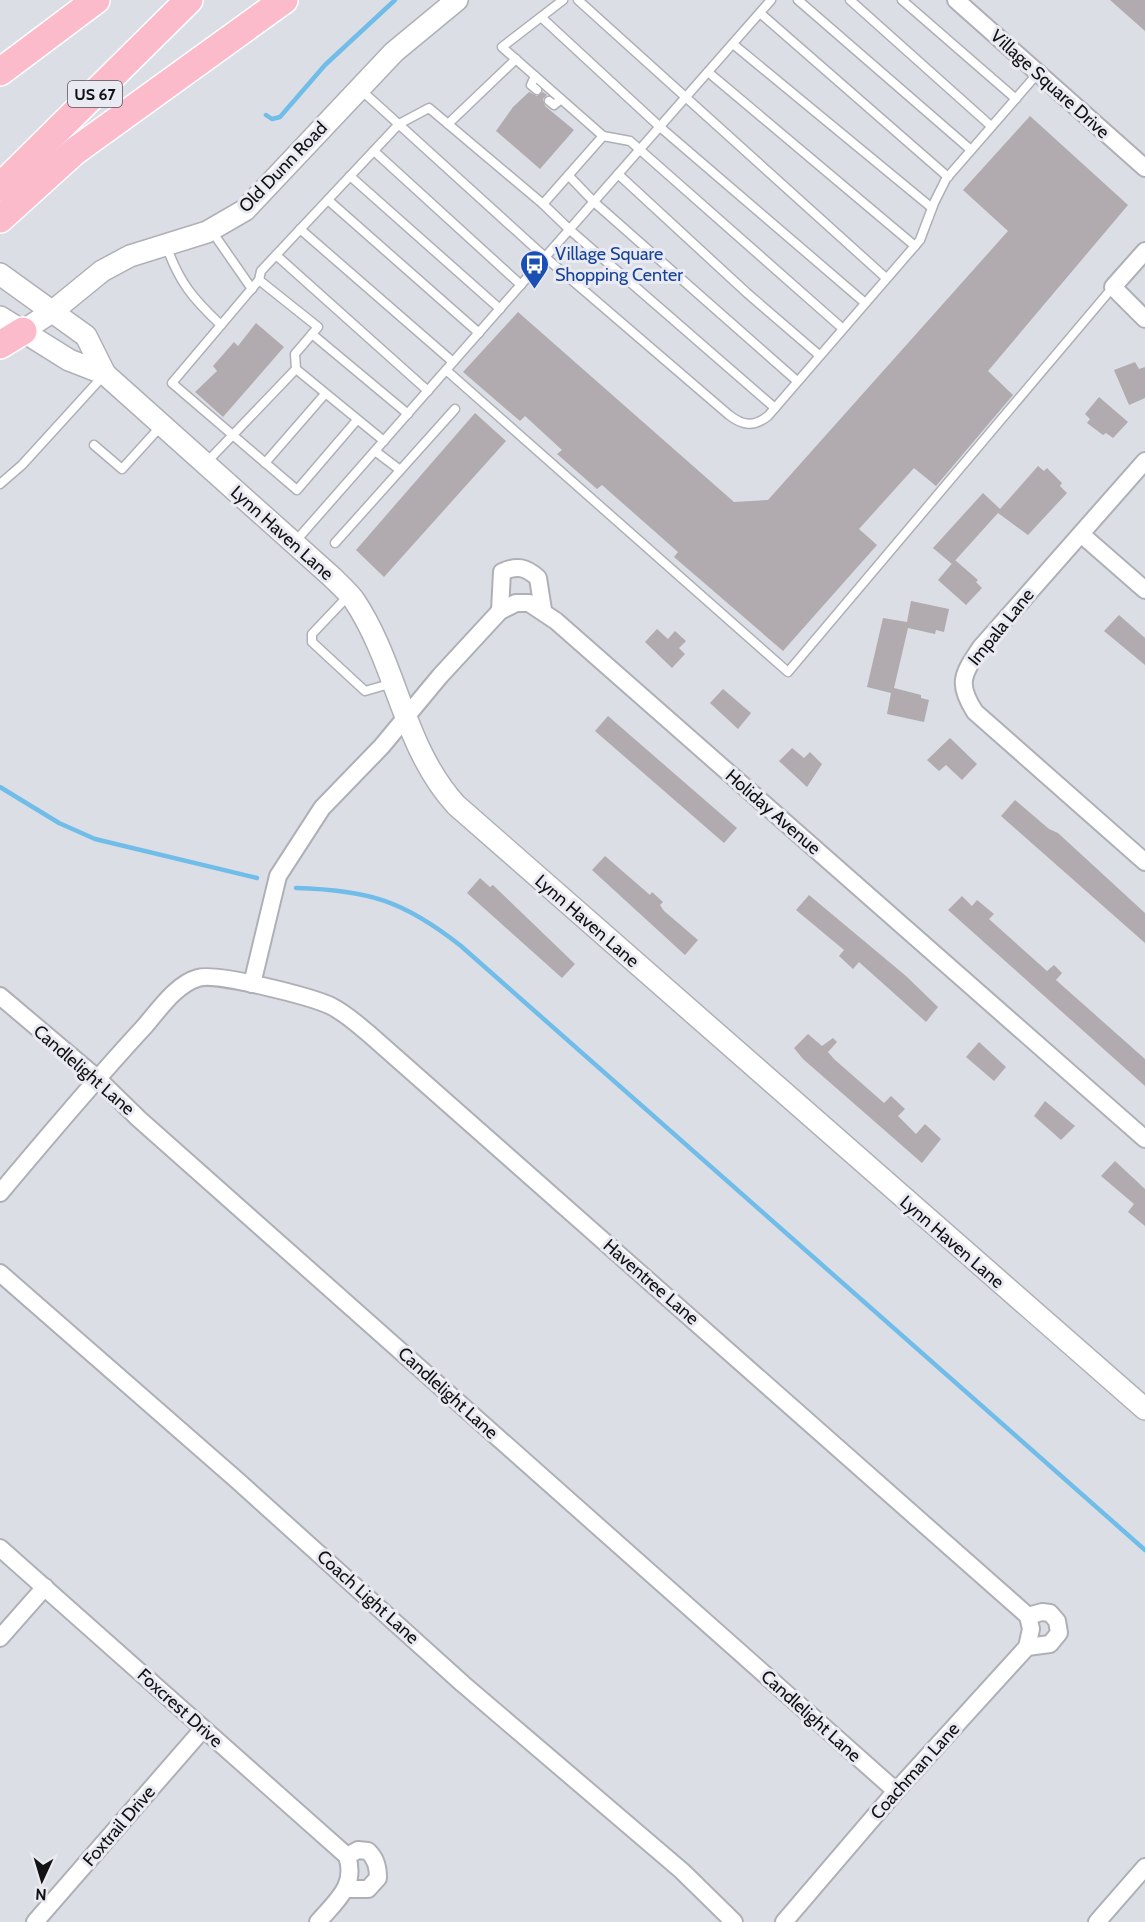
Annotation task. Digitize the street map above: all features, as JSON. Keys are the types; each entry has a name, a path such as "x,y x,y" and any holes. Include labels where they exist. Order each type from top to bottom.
{"main road":[{"path":"0,72 96,0"},
{"name":"US 67","path":"0,187 189,0"},
{"name":"US 67","path":"0,219 75,152 284,0"},
{"path":"0,345 23,331"}],"street":[{"name":"Old Dunn Road","path":"23,331 53,311 102,271 130,256 211,230 245,210 358,87 394,52 457,0"},
{"name":"Village Square Drive","path":"956,0 1145,168"},
{"path":"1145,251 1113,287 1145,319"},
{"name":"Lynn Haven Lane","path":"0,274 86,336 105,374"},
{"name":"Lynn Haven Lane","path":"0,317 69,360 105,374 349,595 370,632 393,683 423,760 438,785 456,805 1145,1409"},
{"name":"Impala Lane","path":"1145,461 981,647 964,672 963,694 975,712 1145,862"},
{"path":"1081,534 1145,590"},
{"path":"252,984 278,876 294,848 322,808 500,611 502,572 512,567 528,569 538,578 543,610"},
{"name":"Holiday Avenue","path":"500,611 516,603 529,603 543,610 1145,1139"},
{"name":"Haventree Lane","path":"0,1193 97,1078 168,1000 198,978 215,977 252,984 329,1005 346,1014 1028,1616"},
{"name":"Candlelight Lane","path":"0,996 97,1078 139,1119 896,1791"},
{"name":"Coach Light Lane","path":"0,1274 238,1481 463,1684 682,1871 734,1922"},
{"name":"Foxcrest Drive","path":"0,1548 348,1856"},
{"path":"0,1638 45,1587"},
{"path":"1050,1612 1057,1621 1059,1633 1050,1644 1027,1647 1031,1629 1028,1616 1050,1612"},
{"name":"Coachman Lane","path":"784,1922 896,1791 1027,1647"},
{"name":"Foxtrail Drive","path":"36,1922 203,1729"},
{"path":"318,1922 349,1882 348,1856 358,1850 368,1851 377,1864 378,1878 368,1889 349,1882"},
{"path":"1097,1922 1145,1867"}],"lane":[{"path":"563,0 502,47 603,136 630,141 842,328"},
{"path":"578,0 886,278"},
{"path":"294,543 771,0"},
{"path":"798,0 971,150"},
{"path":"850,0 992,126"},
{"path":"902,0 1016,99"},
{"path":"760,13 948,177"},
{"path":"541,17 660,126 864,302"},
{"path":"733,44 932,208"},
{"path":"448,124 516,59"},
{"path":"708,72 915,246"},
{"path":"358,87 545,257 740,424 758,423 775,408 864,302 915,246 923,235 932,208 948,177 1038,73"},
{"path":"535,76 531,85 537,90"},
{"path":"549,100 554,105 561,99"},
{"path":"357,420 297,490 172,383 252,289 259,280 261,271 300,229 399,124 429,108 543,204 775,408"},
{"path":"543,204 603,136"},
{"path":"374,150 521,285"},
{"path":"618,174 747,293 819,355"},
{"path":"350,176 500,309"},
{"path":"569,176 594,201 797,381"},
{"path":"328,200 479,333"},
{"path":"300,229 453,362"},
{"path":"211,230 252,289"},
{"path":"166,245 179,279 199,304 221,325"},
{"path":"276,255 428,390"},
{"path":"204,464 296,369 296,354 318,327 259,280"},
{"path":"446,370 788,672 1113,287"},
{"path":"312,334 408,414"},
{"path":"296,369 384,441"},
{"path":"0,484 22,465 105,374"},
{"path":"265,463 326,394"},
{"path":"335,543 455,409"},
{"path":"94,445 122,469 161,425"},
{"path":"375,451 400,470"},
{"path":"349,595 312,634 312,642 365,691 393,683"}],"building":[{"path":"1110,0 1145,0 1145,31"},
{"path":"529,92 537,96 543,92 547,95 543,99 545,106 574,130 540,169 496,131 513,107"},
{"path":"1030,116 1128,205 988,371 1013,395 936,486 914,468 859,529 877,545 783,651 674,557 678,552 602,485 597,489 557,454 562,450 525,416 520,421 463,372 518,312 734,502 768,500 1008,231 963,190"},
{"path":"256,323 284,347 223,417 195,392 217,371 213,366 234,342 238,346"},
{"path":"1135,362 1139,369 1145,367 1145,398 1129,405 1114,370"},
{"path":"1099,397 1128,422 1113,438 1106,433 1103,435 1087,423 1090,419 1085,414"},
{"path":"475,413 506,441 384,577 356,550"},
{"path":"1038,466 1044,471 1047,468 1062,483 1060,486 1067,493 1028,535 998,513 952,564 933,548 983,493 1000,509"},
{"path":"955,560 978,580 976,582 982,588 966,605 938,580"},
{"path":"911,601 949,609 944,632 936,630 935,634 908,628 894,688 921,695 921,698 929,700 924,722 887,714 891,693 867,687 883,618 907,622"},
{"path":"1119,615 1145,638 1145,665 1104,631"},
{"path":"657,629 668,639 675,631 686,641 679,648 685,654 672,668 645,642"},
{"path":"723,689 751,713 738,729 710,703"},
{"path":"608,716 737,828 724,843 595,731"},
{"path":"950,738 977,764 962,780 946,765 939,771 927,760"},
{"path":"792,748 804,758 810,752 822,764 807,787 779,761"},
{"path":"1015,800 1049,829 1058,833 1145,913 1145,943 1001,816"},
{"path":"605,856 650,895 652,892 663,902 660,905 664,911 698,940 685,955 592,870"},
{"path":"480,878 490,887 493,885 575,964 562,978 467,893"},
{"path":"809,895 906,976 938,1007 926,1022 859,962 853,969 839,956 844,950 796,910"},
{"path":"962,896 972,906 977,900 994,914 989,919 1047,971 1054,965 1062,973 1056,980 1145,1059 1145,1086 948,910"},
{"path":"808,1034 822,1046 833,1038 837,1042 828,1052 834,1059 884,1103 891,1096 905,1109 898,1116 916,1134 925,1124 941,1139 922,1163 803,1059 794,1048"},
{"path":"979,1042 1006,1067 994,1081 966,1057"},
{"path":"1045,1101 1075,1126 1061,1140 1034,1116"},
{"path":"1115,1161 1145,1189 1145,1226 1128,1212 1134,1204 1101,1176"}],"waterway":[{"path":"266,115 272,119 280,117 325,65 395,0"},
{"path":"0,787 59,823 95,839 257,878"},
{"path":"296,888 345,892 385,901 421,918 461,946 1145,1550"}],"place":[{"name":"Village Square Shopping Center","path":"534,290"}]}
